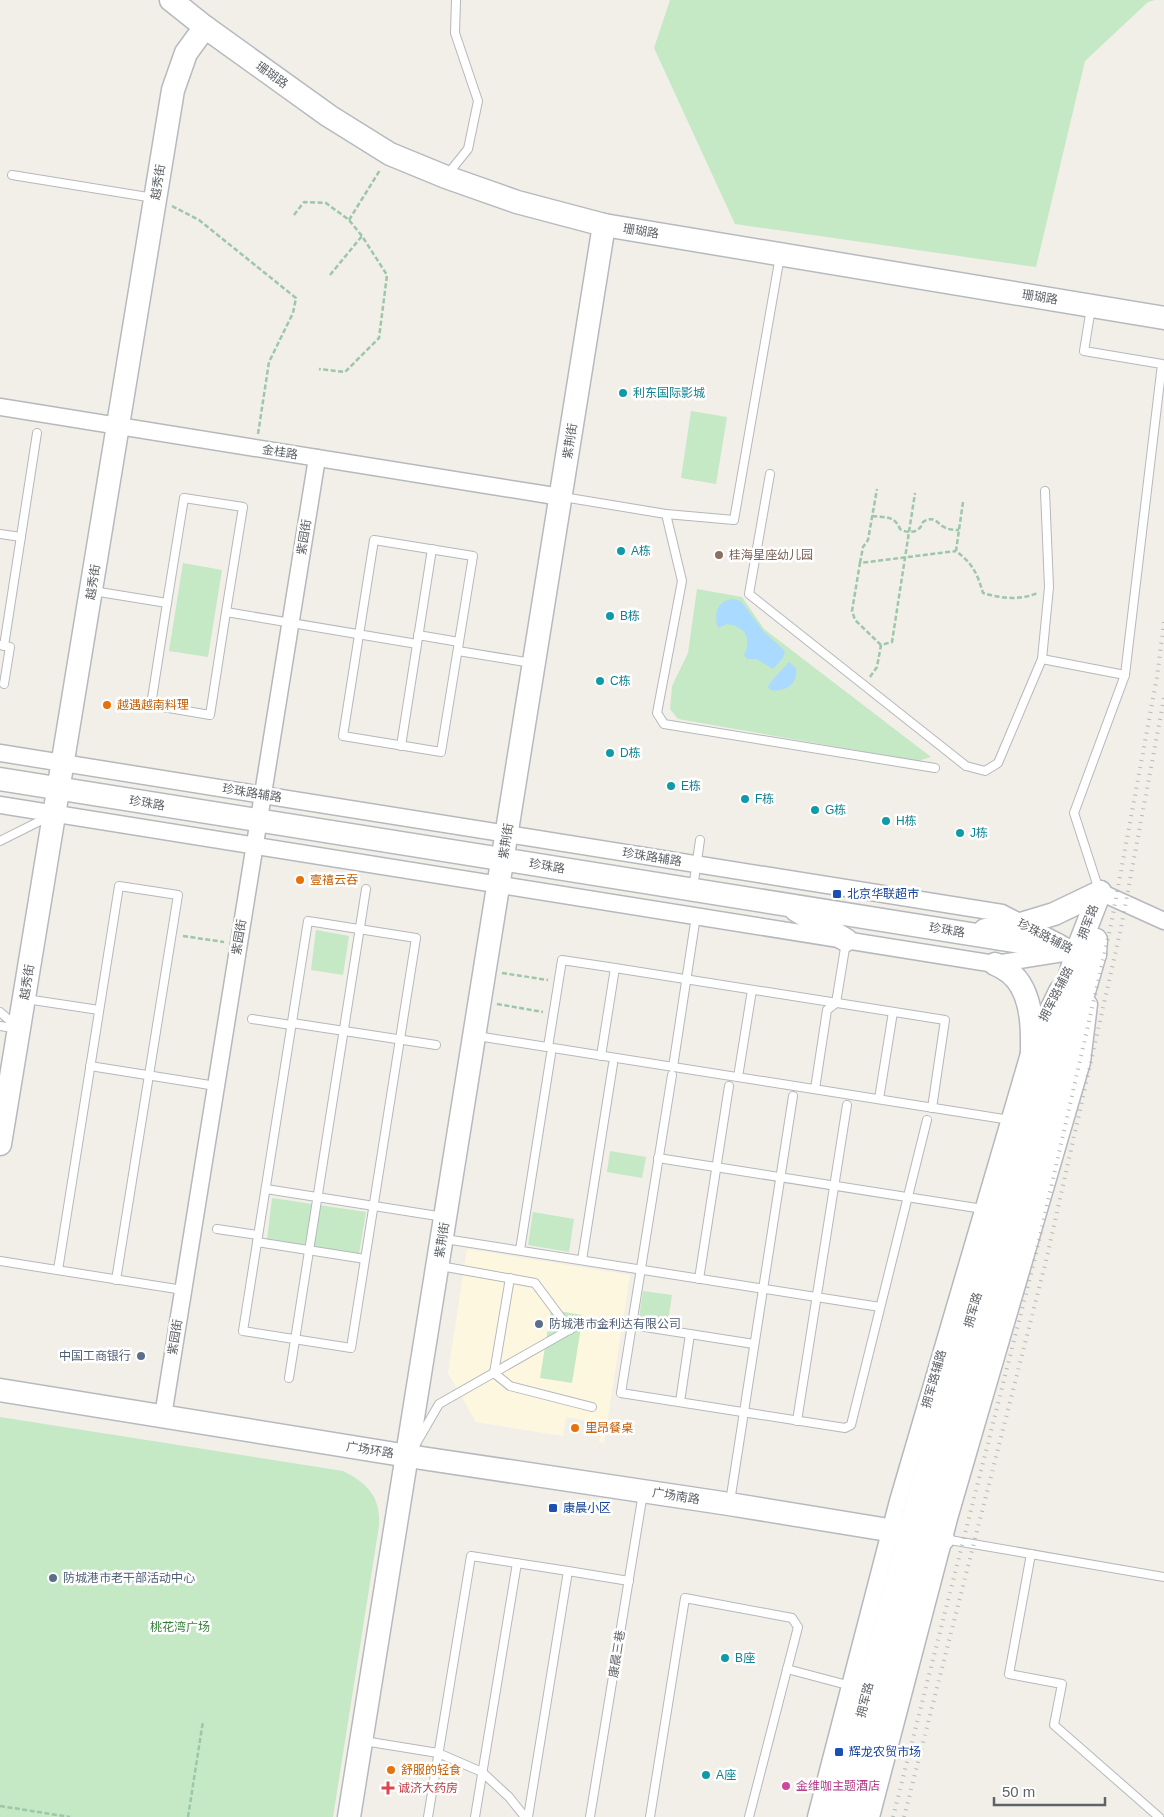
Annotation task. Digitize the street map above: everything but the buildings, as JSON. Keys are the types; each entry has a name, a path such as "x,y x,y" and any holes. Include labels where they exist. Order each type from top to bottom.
{"street":[{"name":"珊瑚路","path":"172,0 205,27 329,116 390,154 446,177 517,202 604,225 1164,318"},
{"name":"越秀街","path":"0,1144 10,1028 24,998 173,90 186,53 205,27"},
{"name":"紫荆街","path":"408,1456 604,225"},
{"name":"金桂路","path":"0,408 561,497"},
{"name":"紫园街","path":"162,1416 317,458"},
{"name":"珍珠路辅路","path":"0,753 1002,913 1021,924 1086,952"},
{"name":"珍珠路","path":"0,779 1086,952"},
{"name":"珍珠路辅路","path":"0,805 995,964 1086,952"},
{"path":"964,933 1021,924 1054,914 1100,892 1164,922"},
{"name":"拥军路","path":"834,1817 858,1688 917,1534 1086,952 1100,892"},
{"path":"787,905 846,940"},
{"name":"拥军路","path":"853,1817 917,1534 1020,1116 1086,952"},
{"name":"拥军路辅路","path":"1033,1040 1086,952"},
{"path":"995,964 1010,973 1025,992 1030,1015 1033,1040 1020,1116"},
{"name":"拥军路辅路","path":"871,1817 917,1534 984,1209 1020,1116"},
{"name":"广场环路","path":"0,1390 408,1456 349,1817"},
{"name":"广场南路","path":"408,1456 917,1534"},
{"path":"816,1817 858,1688"}],"lane":[{"path":"446,177 468,149 478,101 455,33 456,0"},
{"path":"12,175 156,198"},
{"path":"561,497 666,514 734,520 780,254"},
{"path":"1092,306 1084,351 1162,364 1125,675 1074,813 1100,892"},
{"path":"4,684 10,647 2,645 37,433"},
{"path":"770,474 749,594 966,766 985,770 998,763 1042,659 1049,587 1045,491"},
{"path":"184,498 243,508 226,612 210,715 151,705 184,498"},
{"path":"666,514 682,581 657,713 664,724 935,768"},
{"path":"0,534 21,537"},
{"path":"374,540 473,556 441,752 343,736 359,634 374,540"},
{"path":"401,746 432,549"},
{"path":"91,591 167,603"},
{"path":"226,612 417,644"},
{"path":"418,635 459,642"},
{"path":"458,651 534,663"},
{"path":"1042,659 1125,675"},
{"path":"0,841 55,814"},
{"path":"692,890 700,840"},
{"path":"58,1270 119,886 178,895 116,1280"},
{"path":"289,1378 366,889"},
{"path":"696,916 622,1393 845,1428 851,1425 927,1120"},
{"path":"308,921 416,938 352,1348 243,1331 291,1024 308,921"},
{"path":"815,1089 827,1010 836,1003 846,940"},
{"path":"520,1250 562,960 945,1020 932,1108"},
{"path":"601,1056 615,968"},
{"path":"738,1077 752,990"},
{"path":"24,998 99,1010"},
{"path":"0,1012 10,1028"},
{"path":"879,1100 893,1012"},
{"path":"252,1019 436,1045"},
{"path":"475,1036 550,1051 601,1056 672,1071 738,1077 932,1108 1020,1116"},
{"path":"582,1260 613,1064"},
{"path":"90,1066 216,1086"},
{"path":"699,1279 729,1086"},
{"path":"729,1504 793,1096"},
{"path":"798,1421 847,1105"},
{"path":"658,1158 984,1209"},
{"path":"266,1189 374,1206 520,1250 880,1307"},
{"path":"217,1229 310,1250 365,1259"},
{"path":"0,1261 183,1290"},
{"path":"438,1266 535,1283 570,1330"},
{"path":"494,1373 510,1278"},
{"path":"408,1456 439,1404 583,1322"},
{"path":"632,1325 754,1344"},
{"path":"680,1402 690,1334"},
{"path":"494,1373 510,1386 592,1407"},
{"name":"康晨三巷","path":"590,1817 644,1491"},
{"path":"917,1534 1164,1577"},
{"path":"1031,1554 1009,1674 1062,1684 1054,1725 1159,1817"},
{"path":"428,1817 471,1556 629,1581"},
{"path":"475,1817 516,1563"},
{"path":"526,1817 568,1571"},
{"path":"650,1817 685,1598 792,1618 798,1627 749,1817"},
{"path":"787,1669 858,1688"},
{"path":"361,1740 438,1753 482,1772 509,1797 526,1817"}],"path":[{"path":"350,220 390,154"},
{"path":"156,198 198,220 296,298 293,313 269,362 256,448"},
{"path":"294,215 304,202 326,203 350,220 387,275 379,338 345,372 319,369"},
{"path":"330,275 362,236"},
{"path":"876,489 868,540 863,547 852,611 855,620 881,645"},
{"path":"881,645 892,642 915,494"},
{"path":"956,551 963,502"},
{"path":"872,516 895,520 900,529 909,532 918,530 922,527 923,522 930,519 936,520 944,528 959,530"},
{"path":"860,563 956,551 976,571 983,593 1001,599 1031,596 1049,587"},
{"path":"864,685 877,668 881,645"},
{"path":"171,934 238,945"},
{"path":"486,970 558,982"},
{"path":"481,1002 554,1014"},
{"path":"188,1817 203,1721"},
{"path":"0,1806 70,1817"}],"shaded area":[{"name":"防城港市金利达有限公司","path":"467,1249 630,1275 604,1443 599,1442 602,1423 566,1417 563,1436 476,1422 448,1373"}],"green space":[{"path":"670,0 1155,0 1148,2 1085,61 1036,267 735,224 654,48"},
{"path":"691,411 727,417 716,484 681,478"},
{"path":"183,563 222,570 208,657 169,651"},
{"path":"697,589 742,597 764,629 931,757 918,761 678,719 670,709 672,686 688,653"},
{"path":"316,930 349,936 343,975 311,970"},
{"path":"610,1151 646,1157 642,1178 607,1172"},
{"path":"272,1198 366,1212 359,1254 267,1240"},
{"path":"533,1212 574,1219 569,1252 528,1245"},
{"path":"643,1291 672,1295 668,1322 639,1318"},
{"path":"551,1310 583,1315 572,1383 540,1378"},
{"name":"桃花湾广场","path":"0,1417 343,1471 359,1481 371,1492 378,1507 379,1526 333,1817 0,1817"}],"water":[{"path":"727,600 741,601 763,631 785,651 783,658 773,669 757,659 747,659 744,655 747,643 746,634 739,628 727,624 718,628 716,618 720,605"},
{"path":"789,662 796,668 793,682 790,686 781,690 770,690 768,687 770,683"}],"railway":[{"path":"893,1817 1035,1258 1111,925 1157,677 1164,622"},
{"path":"904,1817 1046,1261 1121,928 1164,698"}],"place":[{"name":"利东国际影城","path":"623,393"},
{"name":"A栋","path":"621,551"},
{"name":"桂海星座幼儿园","path":"719,555"},
{"name":"B栋","path":"610,616"},
{"name":"C栋","path":"600,681"},
{"name":"越遇越南料理","path":"107,705"},
{"name":"D栋","path":"610,753"},
{"name":"E栋","path":"671,786"},
{"name":"F栋","path":"745,799"},
{"name":"G栋","path":"815,810"},
{"name":"H栋","path":"886,821"},
{"name":"J栋","path":"960,833"},
{"name":"壹禧云吞","path":"300,880"},
{"name":"北京华联超巿","path":"837,894"},
{"name":"防城港市金利达有限公司","path":"539,1324"},
{"name":"中国工商银行","path":"141,1356"},
{"name":"里昂餐桌","path":"575,1428"},
{"name":"康晨小区","path":"553,1508"},
{"name":"防城港市老干部活动中心","path":"53,1578"},
{"name":"B座","path":"725,1658"},
{"name":"辉龙农贸市场","path":"839,1752"},
{"name":"舒服的轻食","path":"391,1770"},
{"name":"A座","path":"706,1775"},
{"name":"金维咖主题酒店","path":"786,1786"},
{"name":"诚济大药房","path":"388,1788"}]}
